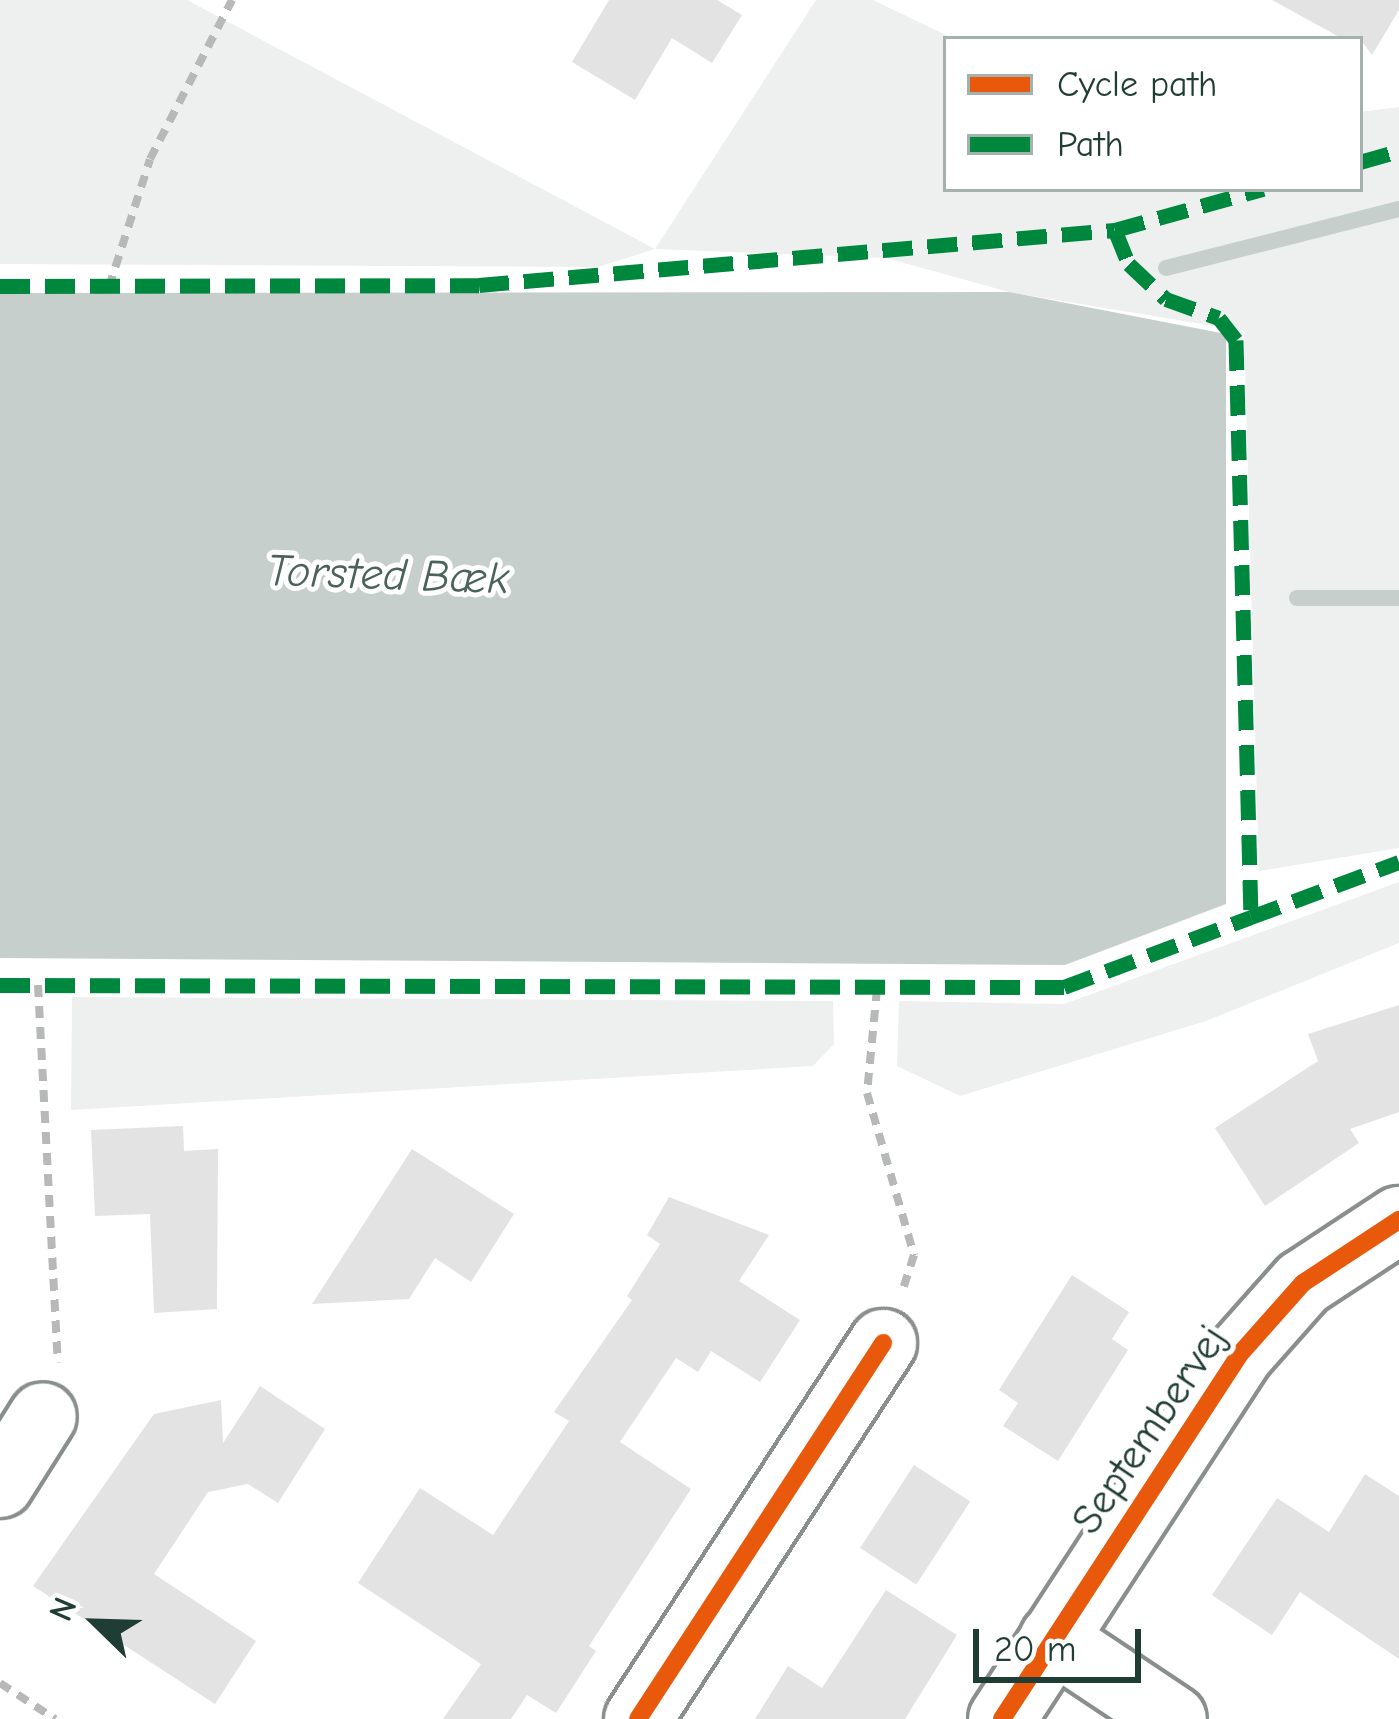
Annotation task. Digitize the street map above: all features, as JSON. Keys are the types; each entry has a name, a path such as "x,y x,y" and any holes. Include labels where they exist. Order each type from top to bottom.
{"street":[{"name":"Septembervej","path":"1002,1719 1240,1355 1303,1283 1399,1220"},
{"path":"638,1719 884,1343"},
{"path":"0,1484 43,1416"},
{"path":"1053,1639 1173,1719"}],"path":[{"path":"110,287 150,159 232,0"},
{"path":"38,985 58,1363 43,1416"},
{"path":"877,989 867,1093 914,1256 884,1343"},
{"path":"0,1683 56,1719"}],"shaded area":[{"path":"0,0 187,0 655,249 598,267 0,264"},
{"path":"816,0 873,0 948,36 943,36 943,192 1363,192 1363,112 1399,107 1399,848 1259,871 1244,331 1009,292 886,258 655,249"},
{"path":"1399,882 1399,943 1206,1021 960,1096 897,1066 899,1001 1064,1004"},
{"path":"72,997 833,1001 834,1044 813,1066 71,1110"}],"water":[{"path":"1009,292 1226,334 1226,904 1065,965 0,958 0,293"}],"building":[{"path":"609,0 717,0 742,15 712,63 672,38 635,100 572,62"},
{"path":"1272,0 1399,0 1399,10 1372,55 1363,36 1338,36"},
{"path":"1399,1005 1399,1112 1350,1129 1359,1143 1265,1206 1215,1128 1318,1061 1308,1034"},
{"path":"183,1126 184,1151 218,1149 217,1309 154,1313 150,1214 95,1216 91,1130"},
{"path":"412,1149 514,1214 471,1282 435,1258 409,1299 312,1304"},
{"path":"669,1197 769,1235 739,1281 800,1320 760,1382 711,1351 698,1372 676,1358 620,1442 691,1489 589,1646 596,1651 556,1713 527,1695 511,1719 443,1719 481,1664 358,1583 420,1488 493,1535 569,1421 554,1412 632,1300 627,1296 660,1244 647,1235"},
{"path":"1072,1275 1129,1312 1112,1339 1128,1350 1058,1461 1003,1426 1018,1403 999,1390"},
{"path":"260,1386 325,1429 278,1503 248,1484 208,1492 154,1574 256,1641 215,1704 33,1586 154,1414 221,1400 223,1443"},
{"path":"914,1465 970,1501 916,1585 860,1548"},
{"path":"1365,1474 1399,1496 1399,1659 1300,1592 1272,1635 1212,1595 1277,1498 1329,1532"},
{"path":"886,1590 957,1635 905,1719 755,1719 788,1666 822,1688"}],"waterway":[{"path":"1166,268 1399,209"},
{"name":"Torsted Bæk","path":"1297,598 1399,598"}],"marked path":[{"path":"1363,161 1399,151"},
{"path":"0,286 479,285 1115,230 1252,192"},
{"path":"1115,230 1129,264 1166,299 1219,318 1236,340 1251,917 1399,862"},
{"path":"0,985 1064,987 1251,917"}],"cycle path":[{"path":"1002,1719 1239,1355 1303,1283 1399,1220"},
{"path":"638,1719 883,1343"}]}
